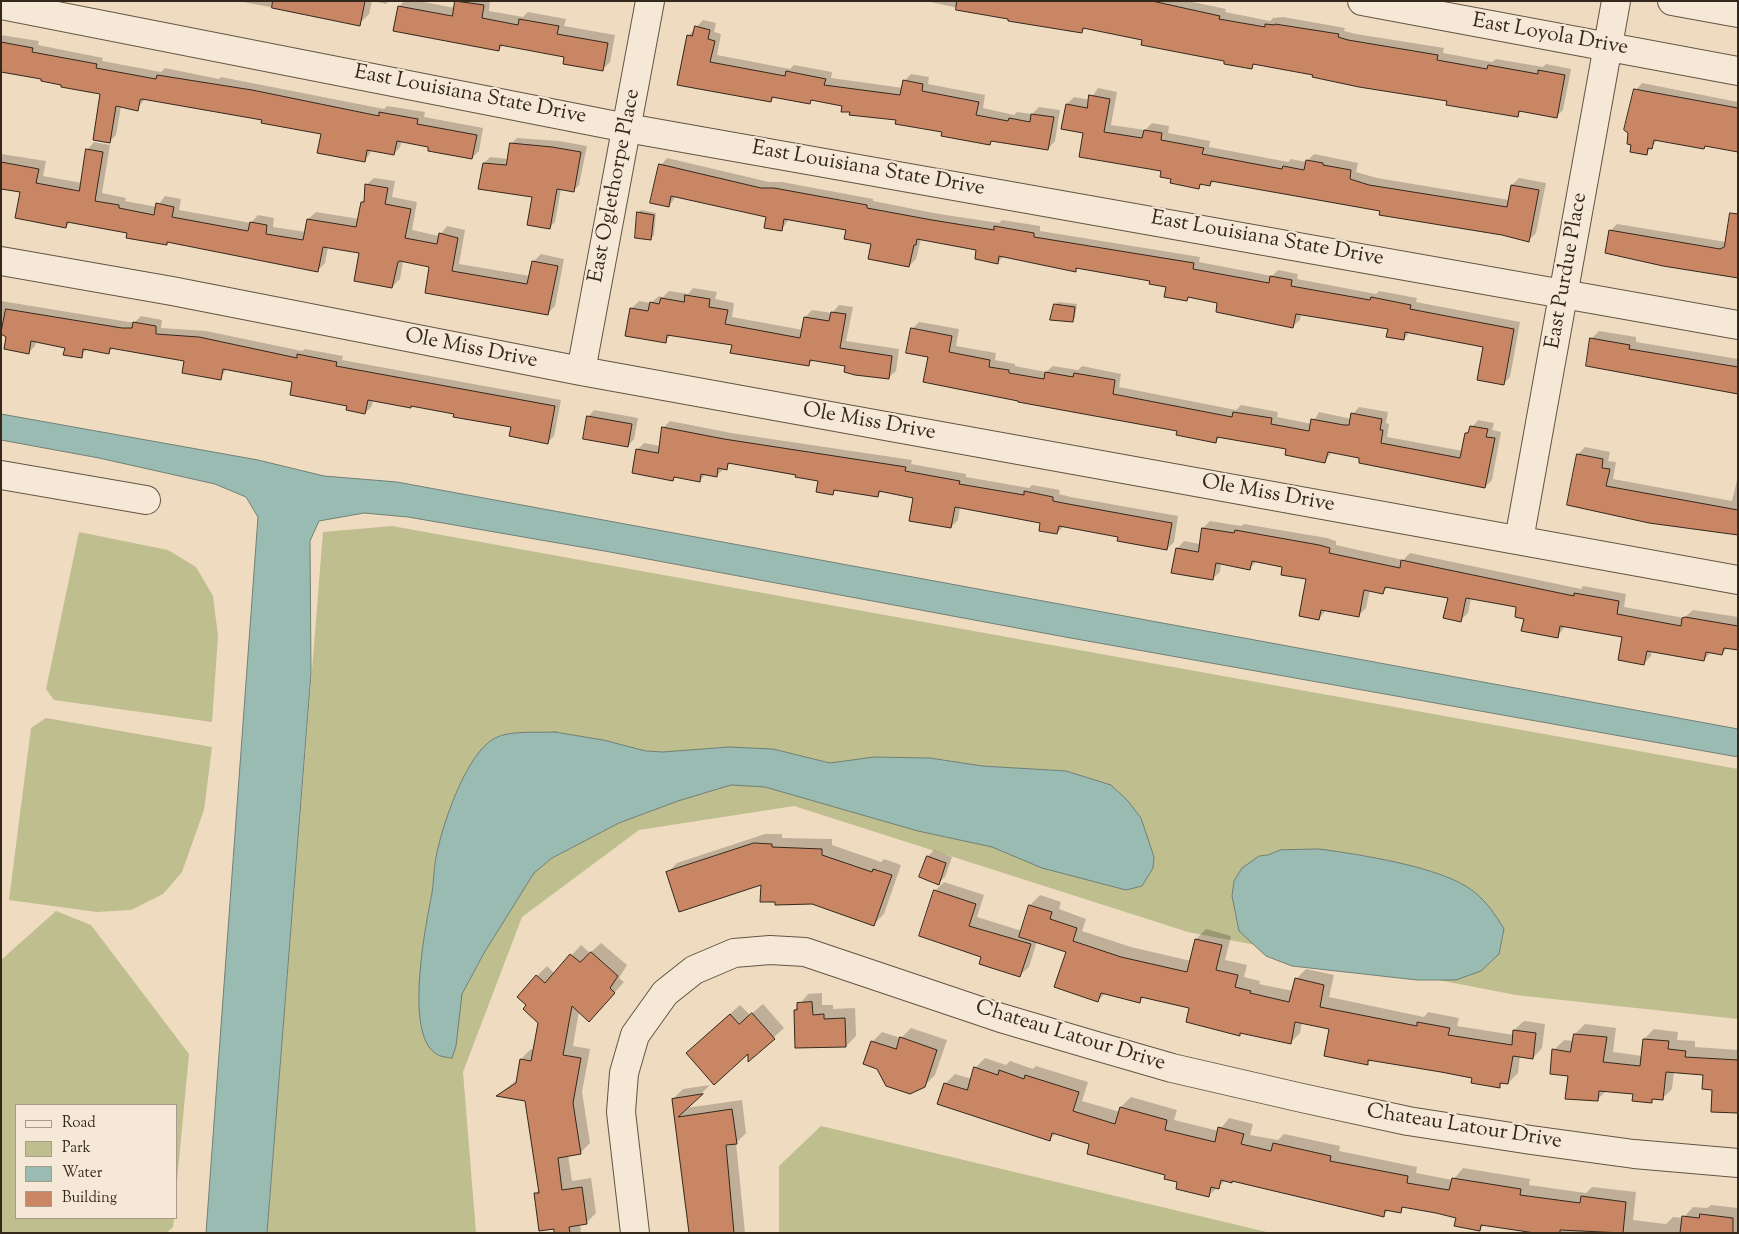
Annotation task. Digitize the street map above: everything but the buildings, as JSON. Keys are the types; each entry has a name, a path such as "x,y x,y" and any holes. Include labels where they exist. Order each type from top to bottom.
{"street":[{"name":"East Oglethorpe Place","path":"581,372 650,1"},
{"name":"East Loyola Drive","path":"1362,1 1738,71"},
{"name":"East Purdue Place","path":"1519,540 1616,1"},
{"path":"1672,1 1738,13"},
{"name":"East Louisiana State Drive","path":"1,5 627,128 1738,325"},
{"name":"Ole Miss Drive","path":"1,261 172,291 581,372 1738,580"},
{"path":"1,475 146,500"},
{"name":"Chateau Latour Drive","path":"635,1233 621,1112 624,1073 635,1035 665,993 694,970 734,953 770,950 805,952 1001,1018 1172,1068 1302,1098 1408,1121 1531,1140 1634,1154 1738,1163"}],"green space":[{"path":"392,526 1738,769 1738,1019 1516,995 1188,932 794,806 639,830 522,917 463,1072 476,1233 267,1233 323,532"},
{"path":"79,532 168,550 196,567 213,596 218,636 212,722 54,700 46,689"},
{"path":"46,718 212,747 204,810 182,872 163,894 131,910 97,912 9,900 31,728"},
{"path":"56,911 91,925 189,1054 178,1171 178,1104 15,1104 15,1219 174,1219 173,1227 166,1233 1,1233 1,960"},
{"path":"821,1126 1271,1233 779,1233 779,1166"}],"water":[{"path":"1,414 258,460 324,476 397,482 1738,729 1738,757 408,517 364,513 319,521 310,541 311,673 267,1233 206,1233 258,517 246,497 215,484 99,458 1,440"},
{"path":"555,732 603,740 646,751 663,752 729,747 773,749 830,763 874,757 930,758 982,766 1066,771 1111,785 1128,801 1141,818 1154,857 1153,868 1142,886 1126,890 1042,868 992,847 918,831 765,787 731,785 678,801 619,823 552,858 534,873 484,953 462,994 456,1046 452,1058 439,1056 429,1047 423,1033 420,1015 420,972 436,859 441,835 452,804 475,757 495,738 501,735 516,733"},
{"path":"1319,849 1355,854 1421,868 1442,875 1473,891 1494,913 1504,929 1499,954 1481,971 1456,980 1417,980 1292,966 1266,956 1239,931 1232,896 1234,881 1242,868 1259,856 1268,855 1280,850"}]}
